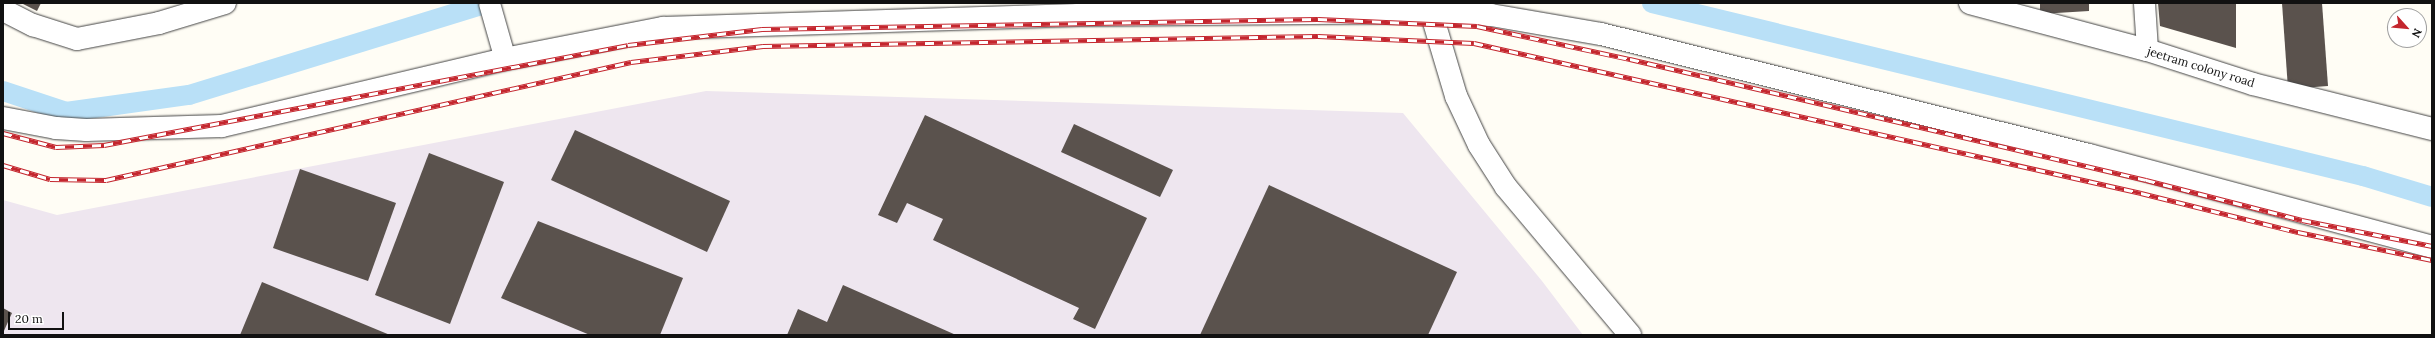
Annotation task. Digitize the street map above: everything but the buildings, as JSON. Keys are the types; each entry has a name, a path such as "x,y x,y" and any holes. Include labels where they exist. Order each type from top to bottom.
{"street":[{"path":"3,10 32,25 77,39 159,24 225,3"},
{"path":"489,3 503,51"},
{"name":"jeetram colony road","path":"1970,3 2147,50 2253,84 2432,129"},
{"path":"2144,3 2147,50"},
{"path":"1431,12 1456,96 1479,144 1506,187 1630,335"},
{"path":"3,118 56,128 86,130 222,126 503,51 663,28 1078,15 1431,12 1491,15 1601,34 2090,155 2432,247"}],"shaded area":[{"path":"706,91 1403,113 1542,281 1583,335 3,335 3,200 57,215"}],"waterway":[{"path":"3,91 66,112 189,95 488,3"},
{"path":"1652,3 2363,176 2432,197"}],"railway":[{"path":"3,133 56,147 104,145 628,45 762,29 1318,19 1477,26 1630,59 2146,180 2302,220 2432,246"},
{"path":"3,165 50,179 106,180 631,62 763,46 1318,36 1474,43 2141,193 2298,232 2432,260"}]}
